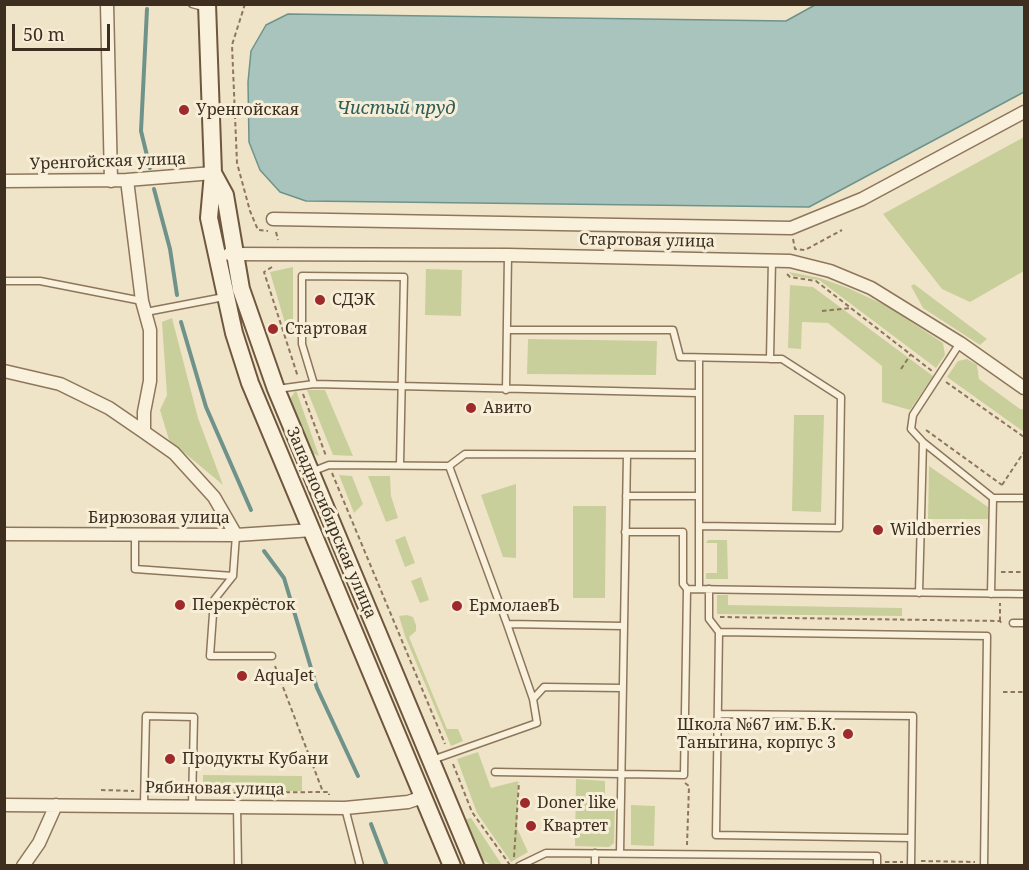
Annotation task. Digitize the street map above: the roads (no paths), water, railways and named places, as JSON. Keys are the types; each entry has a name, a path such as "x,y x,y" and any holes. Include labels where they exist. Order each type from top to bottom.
{"main road":[{"name":"Западносибирская улица","path":"205,5 213,173 209,218 224,297 250,383 452,866"},
{"name":"Западносибирская улица","path":"213,173 225,195 242,289 276,389 475,866"}],"street":[{"path":"107,4 111,181"},
{"path":"273,219 791,228 862,199 1024,112"},
{"name":"Уренгойская улица","path":"4,182 111,181 213,173"},
{"path":"127,180 144,307 150,330 150,381 144,412 144,432"},
{"name":"Стартовая улица","path":"216,256 236,253 508,255 772,265 830,271 871,288 960,343 1024,388"},
{"path":"4,371 60,384 108,408 174,453 214,497 236,535"},
{"name":"Бирюзовая улица","path":"4,534 236,535 313,530"},
{"name":"Рябиновая улица","path":"4,805 56,805 144,798 192,799 237,805 345,808 408,802 423,797"},
{"path":"23,866 39,843 56,805"}],"lane":[{"path":"506,390 508,255"},
{"path":"770,359 772,265"},
{"path":"314,384 302,344 302,276 404,277 400,464"},
{"path":"4,281 40,281 144,307 224,297"},
{"path":"507,330 673,330 680,357 782,359 841,397 839,528 699,526"},
{"path":"960,343 913,415 911,429 923,442 993,498 1024,498"},
{"path":"699,358 699,589"},
{"path":"276,389 300,384 314,384 698,393"},
{"path":"919,592 923,442"},
{"path":"309,472 329,465 449,466 465,454 699,454"},
{"path":"620,853 627,455"},
{"path":"431,760 537,723 533,699 449,466"},
{"path":"626,496 699,496"},
{"path":"991,594 993,498"},
{"path":"495,771 684,775 687,589 683,584 683,532 626,532"},
{"path":"135,535 135,569 233,576"},
{"path":"236,535 233,576 214,600 210,656 272,656"},
{"path":"687,589 1024,594"},
{"path":"709,589 709,616 719,632 716,835 911,838"},
{"path":"1013,623 1024,623"},
{"path":"507,624 623,626"},
{"path":"719,632 987,636 984,864"},
{"path":"533,699 544,687 622,688"},
{"path":"718,714 913,716 910,863"},
{"path":"144,798 146,716 184,716 194,717 192,799"},
{"path":"237,805 238,866"},
{"path":"345,808 360,866"},
{"path":"519,866 546,853 877,855 877,864"},
{"path":"595,853 595,866"}],"water":[{"name":"Чистый пруд","path":"815,5 1024,5 1024,92 809,207 306,201 280,192 260,170 249,142 248,82 251,51 266,25 288,14 786,21"}],"waterway":[{"path":"147,9 141,131 150,168"},
{"path":"154,189 170,249 177,295"},
{"path":"181,322 206,407 251,510"},
{"path":"264,551 284,578 317,688 358,776"},
{"path":"371,824 387,866"}],"place":[{"name":"Уренгойская","path":"184,110"},
{"name":"СДЭК","path":"320,300"},
{"name":"Стартовая","path":"273,329"},
{"name":"Авито","path":"471,408"},
{"name":"Wildberries","path":"878,530"},
{"name":"Перекрёсток","path":"180,605"},
{"name":"ЕрмолаевЪ","path":"457,606"},
{"name":"AquaJet","path":"242,676"},
{"name":"Школа №67 им. Б.К. Таныгина, корпус 3","path":"848,734"},
{"name":"Продукты Кубани","path":"170,759"},
{"name":"Doner like","path":"525,803"},
{"name":"Квартет","path":"531,826"}]}
